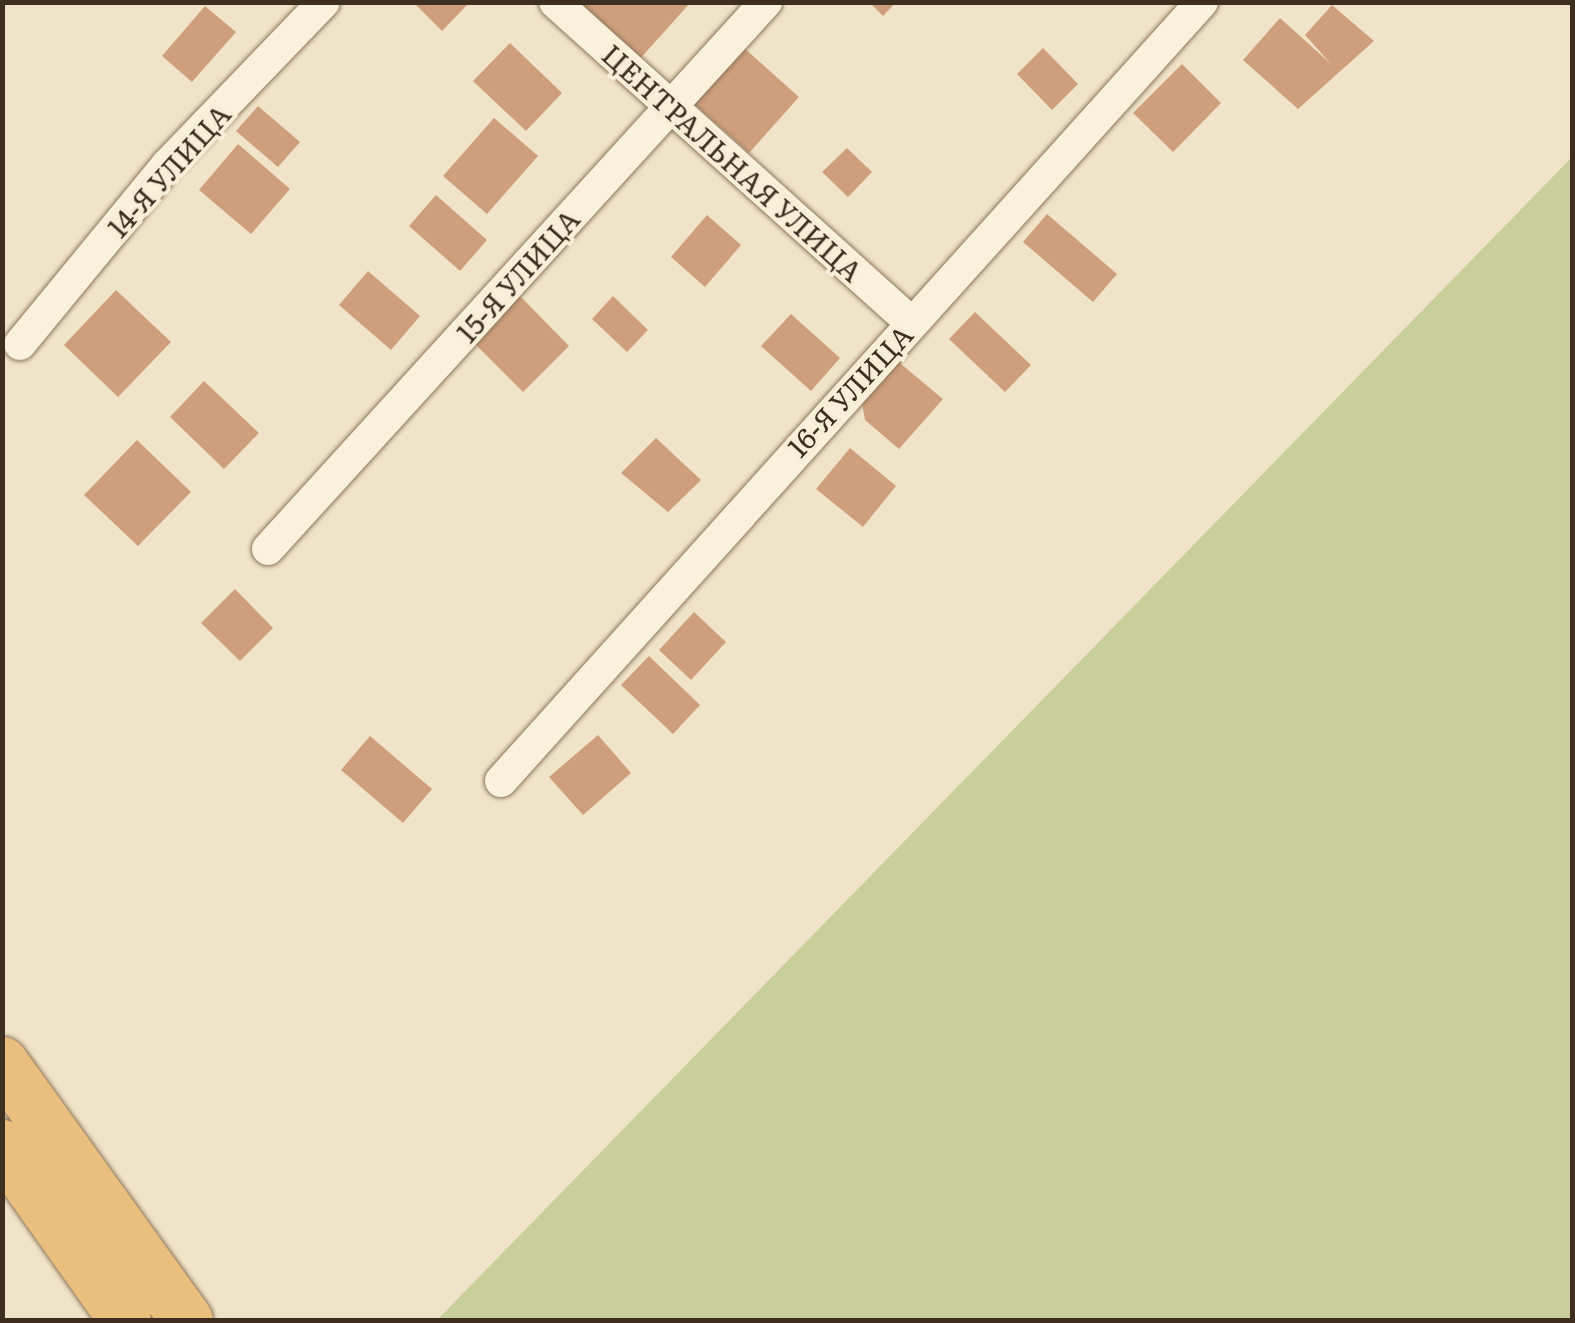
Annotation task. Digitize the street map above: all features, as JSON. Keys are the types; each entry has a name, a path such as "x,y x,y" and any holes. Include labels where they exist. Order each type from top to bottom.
{"highway":[{"path":"2,1063 187,1320"},
{"path":"2,1146 125,1320"}],"street":[{"name":"14-Я УЛИЦА","path":"20,344 167,165 324,2"},
{"name":"ЦЕНТРАЛЬНАЯ УЛИЦА","path":"554,2 911,322"},
{"name":"15-Я УЛИЦА","path":"268,549 766,2"},
{"name":"16-Я УЛИЦА","path":"501,781 1202,2"}],"green space":[{"path":"1572,157 1572,1320 437,1320"}],"building":[{"path":"413,2 470,2 442,31"},
{"path":"579,2 691,2 638,61"},
{"path":"869,2 896,2 883,16"},
{"path":"1332,5 1374,41 1298,109 1243,60 1280,18 1331,64 1305,35"},
{"path":"205,6 236,32 192,82 162,56"},
{"path":"510,43 562,93 526,131 473,81"},
{"path":"743,47 799,97 749,153 693,103"},
{"path":"1043,48 1078,84 1052,110 1017,74"},
{"path":"1182,64 1221,103 1173,152 1133,113"},
{"path":"258,106 300,142 278,167 236,131"},
{"path":"494,118 538,156 487,214 443,176"},
{"path":"238,144 290,189 251,234 199,190"},
{"path":"847,148 872,172 848,197 822,172"},
{"path":"436,195 487,240 460,271 409,226"},
{"path":"1047,214 1117,274 1093,302 1023,242"},
{"path":"707,215 741,245 705,287 671,257"},
{"path":"368,271 420,316 391,350 339,305"},
{"path":"116,290 171,342 118,397 64,345"},
{"path":"517,293 569,346 523,392 470,339"},
{"path":"613,296 648,330 627,352 592,319"},
{"path":"975,312 1031,365 1005,392 949,339"},
{"path":"791,314 840,358 811,391 761,346"},
{"path":"883,349 943,399 899,449 865,420 858,380"},
{"path":"204,381 259,433 224,469 170,417"},
{"path":"656,438 701,480 668,512 621,473"},
{"path":"137,440 191,492 138,546 84,495"},
{"path":"850,448 896,486 863,527 816,489"},
{"path":"235,589 273,628 240,661 201,623"},
{"path":"694,612 726,642 691,680 659,650"},
{"path":"649,656 700,705 673,734 621,685"},
{"path":"598,735 631,773 583,815 549,777"},
{"path":"370,736 432,789 403,823 341,770"}]}
